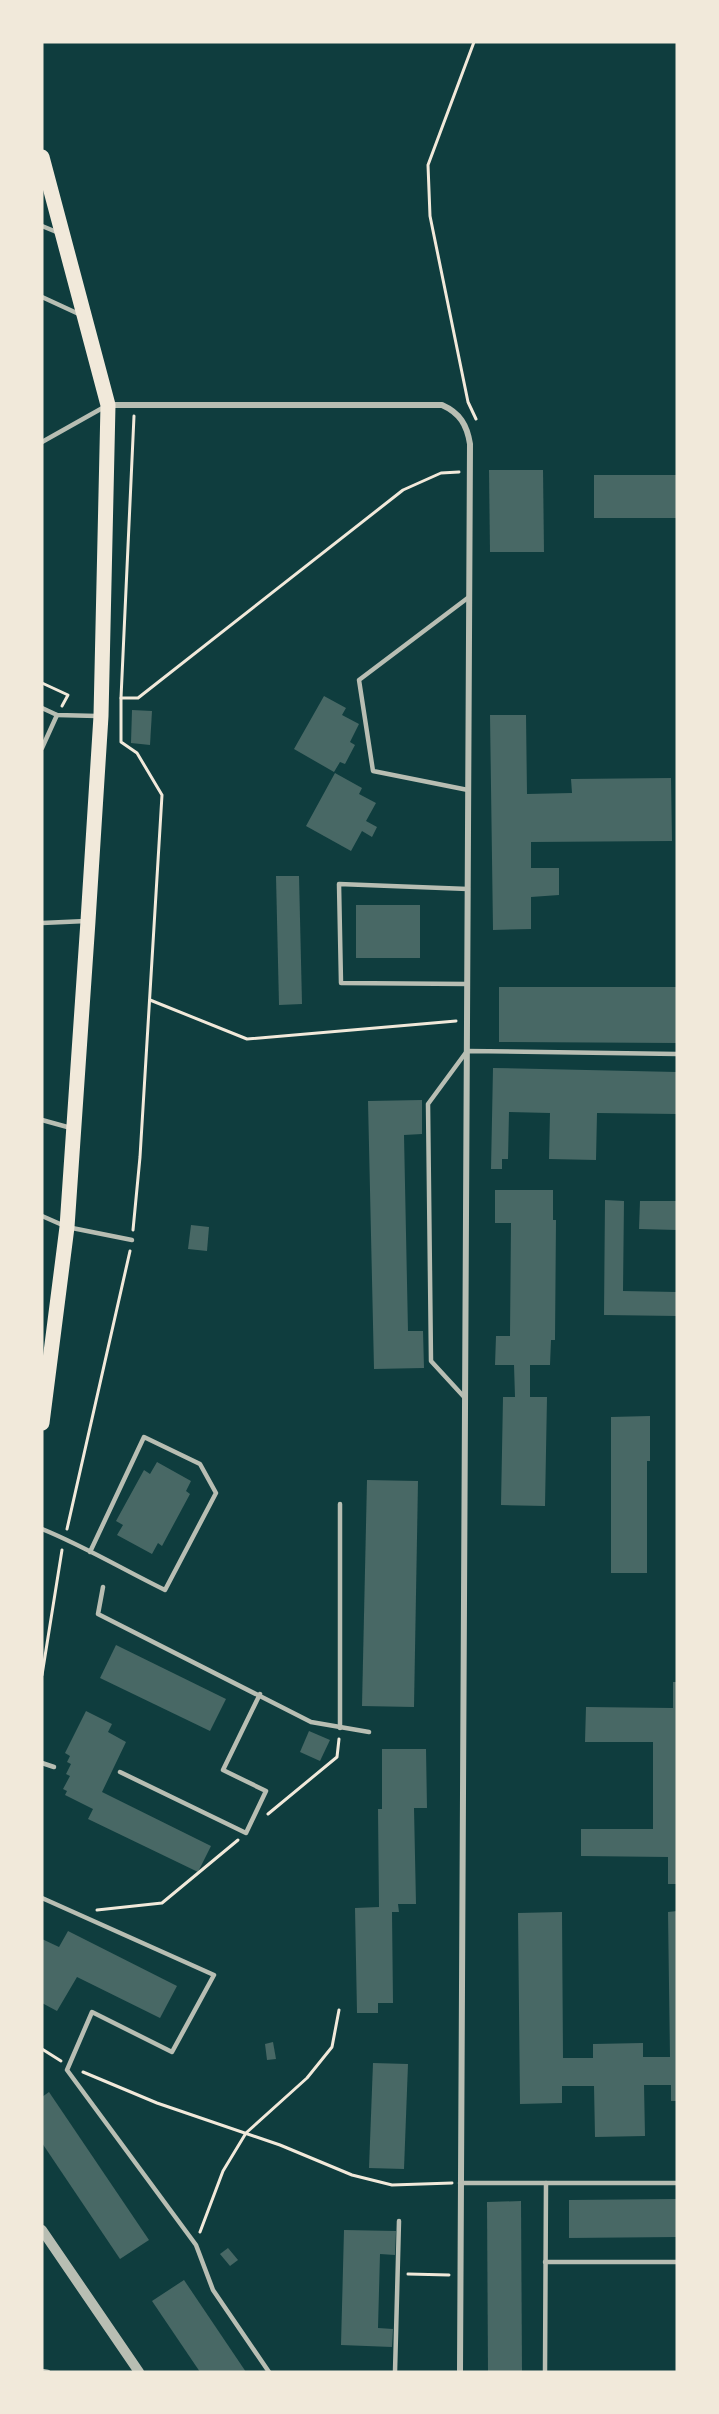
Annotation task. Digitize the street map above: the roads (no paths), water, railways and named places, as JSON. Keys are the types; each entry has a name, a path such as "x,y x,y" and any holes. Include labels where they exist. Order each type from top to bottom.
{"main road":[{"path":"42,157 108,405 100,716 75,1129 67,1227 42,1423"}],"street":[{"path":"108,405 442,405 456,413 465,424 470,444 460,2372"},
{"path":"42,2230 139,2372"}],"lane":[{"path":"42,226 63,235"},
{"path":"42,297 86,318"},
{"path":"42,442 108,405"},
{"path":"468,790 373,771 359,680 469,597"},
{"path":"42,708 57,715 100,716"},
{"path":"42,748 57,715"},
{"path":"467,984 341,982 339,884 468,889"},
{"path":"42,923 88,921"},
{"path":"465,1398 430,1361 428,1104 467,1051 677,1054"},
{"path":"42,1120 75,1129"},
{"path":"42,1216 67,1227 132,1240"},
{"path":"42,1528 165,1590 216,1493 200,1464 144,1437 90,1552"},
{"path":"340,1504 340,1728"},
{"path":"103,1587 98,1614 260,1694 311,1722 369,1732"},
{"path":"120,1772 246,1833 266,1791 223,1770 260,1694"},
{"path":"42,1763 54,1767"},
{"path":"42,1898 214,1975 172,2052 92,2012 67,2070 196,2245 213,2290 269,2372"},
{"path":"460,2183 677,2182"},
{"path":"545,2372 546,2183"},
{"path":"395,2372 399,2222"},
{"path":"545,2262 677,2262"},
{"path":"42,2371 48,2372"}]}
